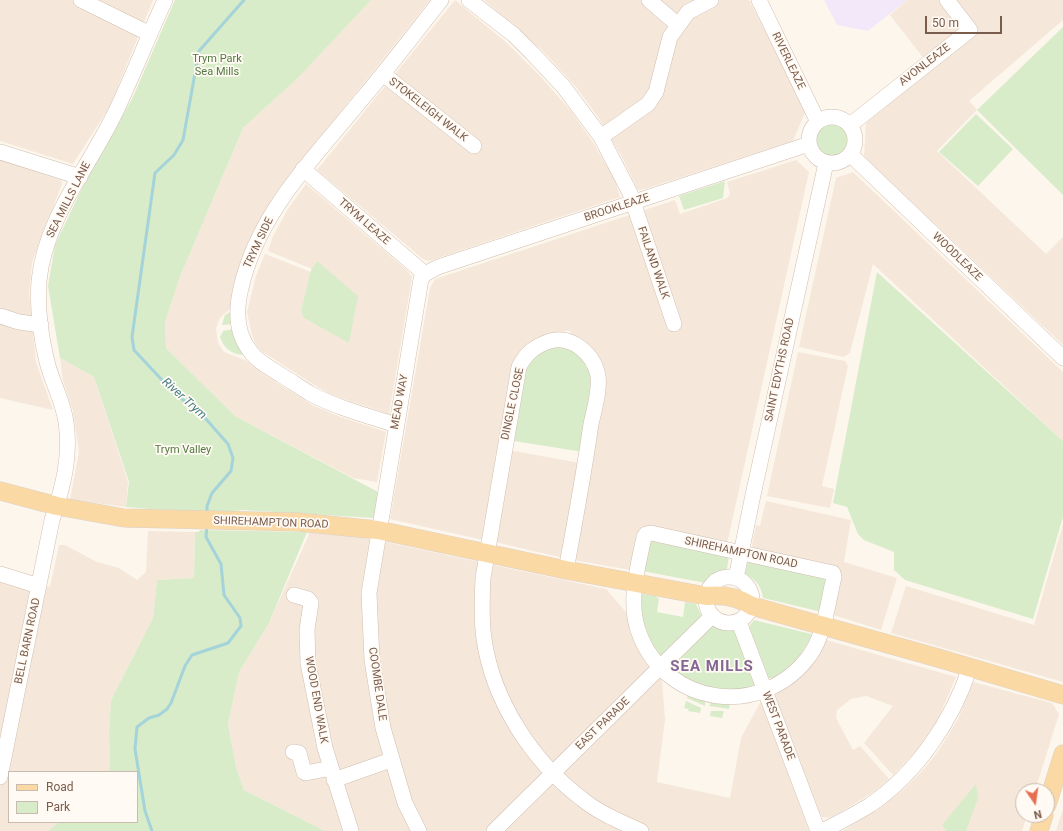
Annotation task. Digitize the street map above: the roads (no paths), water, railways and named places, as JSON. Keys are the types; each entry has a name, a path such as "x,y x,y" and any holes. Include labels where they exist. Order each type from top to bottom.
{"main road":[{"name":"SHIREHAMPTON ROAD","path":"0,491 57,506 124,518 298,522 378,530 566,570 706,596 718,603 739,608 752,606 970,667 1063,695"},
{"path":"1054,783 1063,754"}],"street":[{"path":"80,0 150,34"},
{"name":"SEA MILLS LANE","path":"57,506 68,460 68,435 66,420 47,362 41,325 39,280 49,234 116,112 164,0"},
{"name":"TRYM SIDE","path":"396,425 346,409 312,394 269,367 250,351 240,331 237,311 244,273 262,230 303,169 383,74 441,0"},
{"name":"FAILAND WALK","path":"469,0 514,36 532,53 563,86 601,137 630,193 674,324"},
{"path":"649,0 678,24"},
{"path":"601,137 648,104 656,92 670,37 688,12 711,0"},
{"name":"RIVERLEAZE","path":"759,0 818,122"},
{"name":"AVONLEAZE","path":"850,125 970,30 947,0"},
{"name":"STOKELEIGH WALK","path":"383,74 474,146"},
{"path":"831,117 845,120 854,130 856,143 851,155 840,163 826,163 815,156 809,144 809,136 818,122 831,117"},
{"name":"BROOKLEAZE","path":"425,274 438,267 809,144"},
{"path":"0,152 80,177"},
{"name":"WOODLEAZE","path":"851,155 1063,358"},
{"name":"SAINT EDYTHS ROAD","path":"736,578 754,487 826,163"},
{"name":"TRYM LEAZE","path":"303,169 425,274"},
{"name":"MEAD WAY","path":"378,530 422,279 425,274"},
{"path":"0,316 20,322 41,325"},
{"name":"DINGLE CLOSE","path":"566,570 598,381 593,362 578,345 567,340 556,340 543,343 531,350 519,367 483,578 482,604 484,639 491,669 505,705 530,746 553,774 589,804 641,831"},
{"name":"BELL BARN ROAD","path":"0,777 52,520 57,506"},
{"name":"COOMBE DALE","path":"378,530 369,593 369,626 376,694 391,760 405,803 419,831"},
{"name":"SHIREHAMPTON ROAD","path":"651,533 833,573 834,577 822,625 815,646 810,655 787,677 765,691 744,696 726,697 694,691 681,684 661,667 647,649 638,629 634,611 635,582 644,537 646,534 651,533"},
{"path":"0,574 39,586"},
{"path":"729,576 736,578 748,586 752,592 752,606 745,618 739,622 725,623 712,616 706,603 706,596 714,582 729,576"},
{"name":"WOOD END WALK","path":"294,595 308,599 311,603 307,630 308,663 317,714 333,774 351,831"},
{"name":"EAST PARADE","path":"494,831 712,616"},
{"name":"WEST PARADE","path":"739,622 818,831"},
{"path":"822,831 871,804 896,783 928,749 952,710 964,685 970,667"},
{"path":"293,752 299,753 304,772 306,773 333,774 391,760"}],"waterway":[{"name":"River Trym","path":"207,514 207,506 212,493 231,471 233,458 228,444 198,410 176,395 134,350 132,337 155,173 174,155 183,140 199,51 244,0"},
{"name":"River Trym","path":"152,831 145,811 135,749 137,727 149,718 159,715 167,709 171,703 185,666 192,655 228,643 241,626 240,618 224,595 221,564 206,537 207,526"}],"district":[{"name":"SEA MILLS","path":"712,667"}],"park label":[{"name":"Trym Park Sea Mills","path":"217,65"},
{"name":"Trym Valley","path":"183,450"}]}
